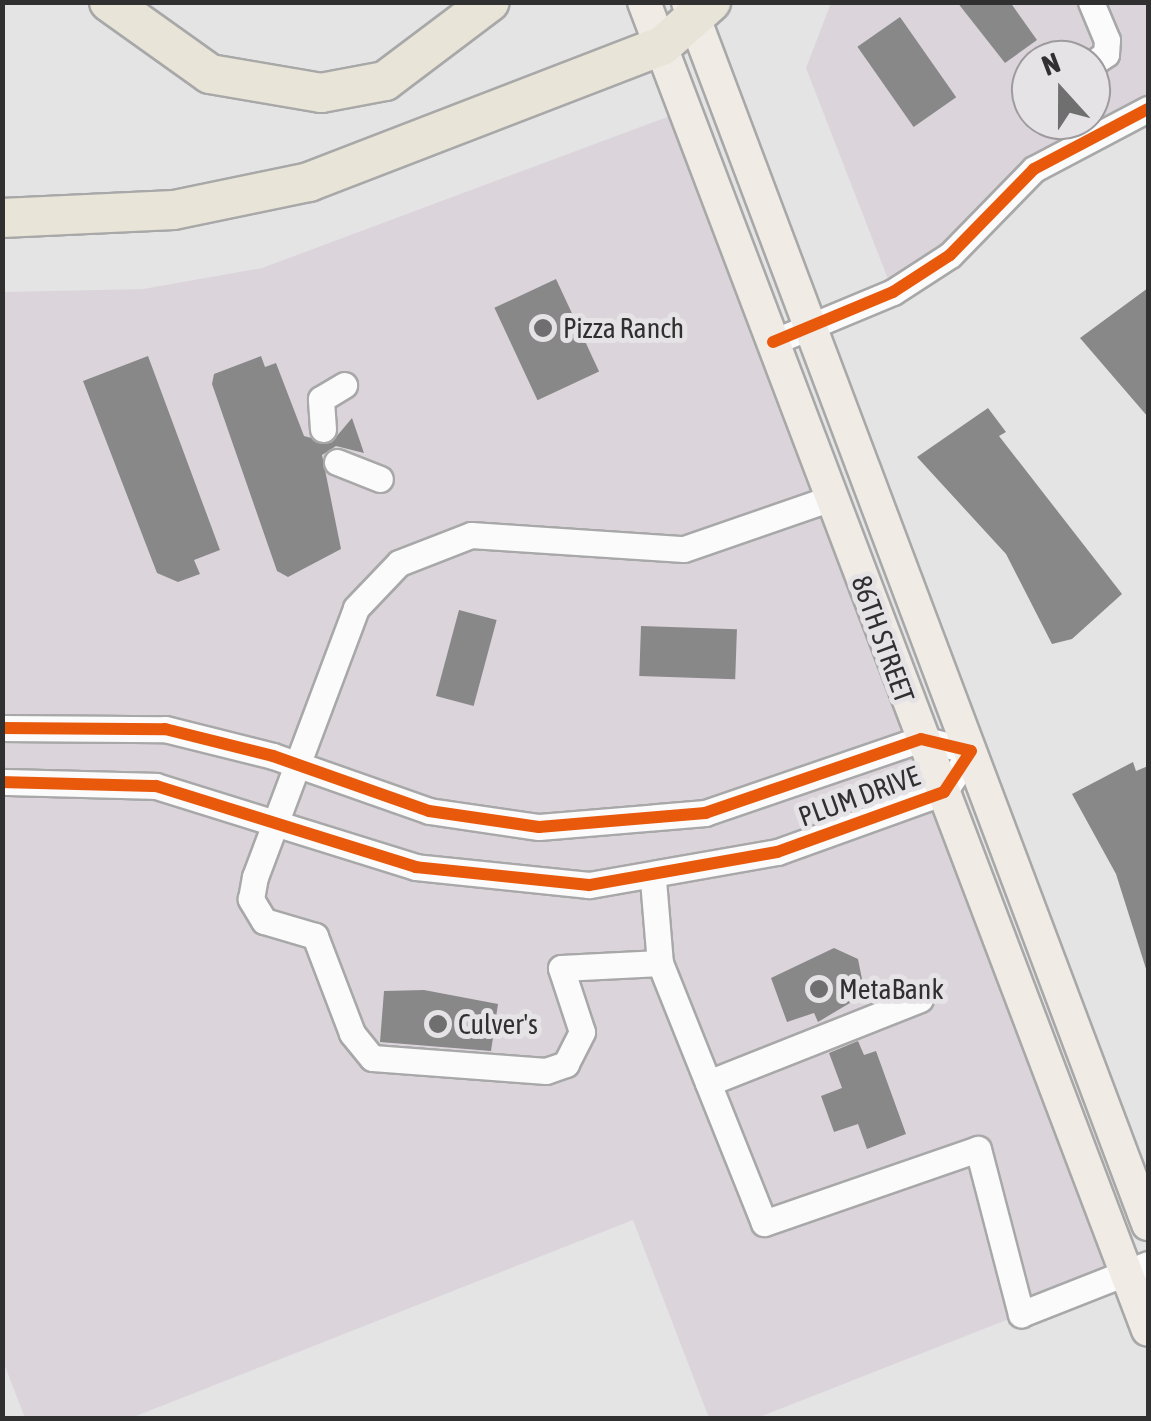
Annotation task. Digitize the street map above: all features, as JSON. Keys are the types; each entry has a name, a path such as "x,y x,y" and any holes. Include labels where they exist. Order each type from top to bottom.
{"highway":[{"path":"109,2 210,74 321,94 384,81 490,2"},
{"path":"2,218 174,210 309,182 662,46 698,8"}],"main road":[{"name":"86TH STREET","path":"644,2 920,740 1138,1268 1148,1330"},
{"name":"86TH STREET","path":"698,8 810,328 1148,1224"}],"street":[{"path":"1090,2 1107,40"},
{"path":"773,342 893,292 950,255 1034,169 1148,109"},
{"path":"323,429 320,399 344,385"},
{"path":"337,462 380,479"},
{"path":"660,963 560,968 582,1032 566,1064 546,1071 372,1058 352,1033 315,936 255,910 254,877 356,608 383,574 429,546 495,534 684,549 831,498"},
{"name":"PLUM DRIVE","path":"2,728 165,730 296,765 430,812 588,828 705,813 920,740 972,750 944,792 777,852 653,880 478,878 354,849 276,818 156,786 2,782"},
{"path":"653,880 660,963 764,1223 978,1149 1021,1314 1138,1268"},
{"path":"708,1084 920,999"}],"shaded area":[{"path":"831,3 1148,3 1148,109 1111,125 1111,40 1011,40 1011,140 1087,140 893,292 806,68"},
{"path":"686,110 1126,1273 757,1418 709,1418 633,1220 131,1418 25,1418 3,1361 3,292 143,289 262,268"}],"building":[{"path":"957,2 1010,2 1037,40 1011,40 1011,59 1005,63"},
{"path":"900,17 956,97 914,127 857,47"},
{"name":"Pizza Ranch","path":"556,279 599,371 537,400 494,308"},
{"path":"1148,288 1148,417 1080,338"},
{"path":"148,356 220,550 194,560 200,574 178,582 157,573 83,381"},
{"path":"261,356 265,367 276,363 304,436 331,443 352,418 364,453 336,446 322,455 341,549 288,577 277,571 212,384 214,374"},
{"path":"988,408 1006,432 999,436 1122,594 1072,639 1052,644 1006,554 917,457"},
{"path":"459,610 497,620 474,706 436,696"},
{"path":"641,626 737,629 735,679 639,676"},
{"path":"1133,762 1136,771 1148,766 1147,972 1116,874 1072,794"},
{"name":"MetaBank","path":"834,948 858,959 865,994 818,1022 814,1013 787,1022 771,978"},
{"name":"Culver's","path":"424,990 498,1004 491,1051 380,1042 384,991"},
{"path":"858,1041 864,1055 876,1051 906,1134 867,1149 858,1124 834,1132 821,1096 842,1088 829,1053"}],"cycle path":[{"path":"773,342 893,292 950,255 1034,169 1148,109"},
{"path":"2,728 165,729 273,756 429,811 539,827 705,813 921,739 971,751 944,792 777,852 589,885 416,867 156,786 2,782"}],"place":[{"name":"Pizza Ranch","path":"543,328"},
{"name":"MetaBank","path":"819,989"},
{"name":"Culver's","path":"438,1024"}]}
